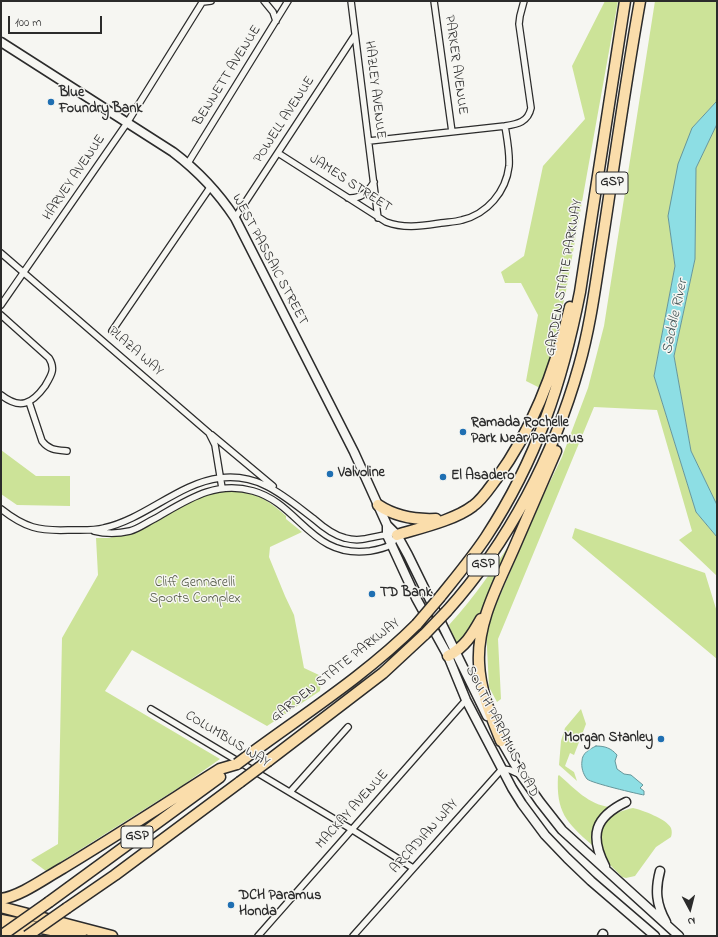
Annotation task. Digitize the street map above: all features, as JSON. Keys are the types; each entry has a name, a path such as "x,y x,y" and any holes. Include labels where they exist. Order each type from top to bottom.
{"highway":[{"name":"GARDEN STATE PARKWAY","path":"223,771 237,764 398,644 417,624 471,559 503,509 519,480 546,420 557,388 574,324 624,1"},
{"name":"GARDEN STATE PARKWAY","path":"27,936 115,875 383,674 447,611 478,572 515,516 545,460 570,397 580,364 594,299 640,1"},
{"path":"397,535 463,513 475,505 487,492 505,467 532,420 552,372 560,348 590,225"},
{"path":"452,654 462,647 473,634 493,596 561,439 580,364"},
{"path":"378,505 392,513 410,519 424,520 450,518"},
{"path":"493,596 482,628 479,646 479,662 483,695 501,741"},
{"path":"1,899 15,896 223,771"},
{"name":"GSP","path":"1,936 223,771"},
{"path":"1,907 112,936"},
{"path":"1,920 81,936"},
{"path":"1,930 33,936"}],"main road":[{"name":"WEST PASSAIC STREET","path":"1,42 173,152 188,163 212,186 235,218 372,491 387,525"},
{"path":"387,525 387,535 416,598 452,654"},
{"path":"387,525 397,535 452,654"},
{"name":"SOUTH PARAMUS ROAD","path":"452,654 466,700 522,804 545,835 590,881 655,936"},
{"name":"SOUTH PARAMUS ROAD","path":"452,654 521,775 562,830 680,936"},
{"path":"607,870 599,855 596,840 597,828 604,817 612,809 626,802"},
{"path":"660,871 656,884 656,896 668,926"},
{"path":"641,924 646,936"}],"street":[{"path":"203,2 212,1"},
{"path":"264,1 273,12 276,21"},
{"name":"BENNETT AVENUE","path":"188,163 288,1"},
{"name":"HAZLEY AVENUE","path":"351,1 378,218"},
{"name":"PARKER AVENUE","path":"434,1 452,132"},
{"path":"369,141 505,126 523,122 527,118 531,108 520,24 520,16 524,1"},
{"name":"HARVEY AVENUE","path":"1,305 127,123 203,2"},
{"name":"POWELL AVENUE","path":"235,218 355,35"},
{"name":"JAMES STREET","path":"278,152 378,218 396,226 415,227 462,220 480,213 495,200 501,191 509,165 505,126"},
{"path":"348,198 359,197 366,194 374,182"},
{"path":"112,331 212,186"},
{"name":"PLAZA WAY","path":"1,253 202,425 209,433 215,445 222,488"},
{"path":"1,315 49,358 53,367 51,376 37,396 28,402 11,402 1,395"},
{"path":"28,402 42,441 51,450 67,451"},
{"path":"202,425 283,496 327,530 345,538 356,540 366,540 387,535 397,535"},
{"path":"1,509 19,522 37,529 88,530 104,528 128,520 204,481 221,478 251,479 265,485 283,496"},
{"path":"88,530 105,534 117,534 131,531 200,495 222,488 242,489 268,496 309,532 336,549 359,552 374,550 391,545 397,535"},
{"path":"156,505 161,515"},
{"name":"MACKAY AVENUE","path":"258,936 466,700"},
{"name":"COLUMBUS WAY","path":"151,709 413,868"},
{"path":"290,792 348,727"},
{"path":"502,769 510,770 521,775"},
{"name":"ARCADIAN WAY","path":"353,936 502,769"}],"green space":[{"path":"605,1 618,1 566,291 547,374 542,389 526,381 538,315 521,283 505,283 501,272 524,256 543,166 585,119 572,66"},
{"path":"655,1 717,1 716,102 692,128 668,216 675,266 654,376 696,512 717,537 717,576 679,540 692,531 657,410 594,407 498,639 501,699 497,702 489,687 486,628 544,494 562,457 588,388 604,326"},
{"path":"717,124 717,505 691,451 674,356 695,259 696,168"},
{"path":"1,450 36,476 70,476 70,506 17,505 1,494"},
{"name":"Cliff Gennarelli Sports Complex","path":"221,491 249,493 263,499 278,509 286,516 286,519 302,532 270,547 269,557 294,615 304,668 319,675 321,680 320,691 267,726 132,650 105,691 220,759 183,785 46,871 31,860 58,844 62,638 98,575 96,538 109,538 133,533 199,497"},
{"path":"575,528 705,573 717,612 717,659 572,538"},
{"path":"517,533 487,606 471,632 458,644 455,643 449,625 493,569"},
{"path":"581,709 586,724 574,755 570,753 565,766 574,772 577,781 559,765 561,741 565,728"},
{"path":"559,775 576,790 595,803 610,807 593,836 592,845 575,830 564,815 559,799"},
{"path":"633,808 665,821 671,828 672,834 671,837 656,847 635,876 626,878 622,877 605,859 600,840 603,826 607,820 619,813"}],"water":[{"name":"Saddle River","path":"717,93 717,124 696,168 695,259 674,356 691,451 717,505 717,537 696,512 654,376 675,266 668,216 678,164 692,128 716,102"},
{"path":"596,746 608,748 617,755 615,761 617,769 624,774 631,775 643,785 640,788 644,791 644,795 605,786 587,779 582,768 582,758 591,748"}],"place":[{"name":"Blue Foundry Bank","path":"51,102"},
{"name":"Ramada Rochelle Park Near Paramus","path":"463,432"},
{"name":"Valvoline","path":"330,474"},
{"name":"El Asadero","path":"443,477"},
{"name":"TD Bank","path":"372,594"},
{"name":"Morgan Stanley","path":"661,739"},
{"name":"DCH Paramus Honda","path":"231,905"}]}
